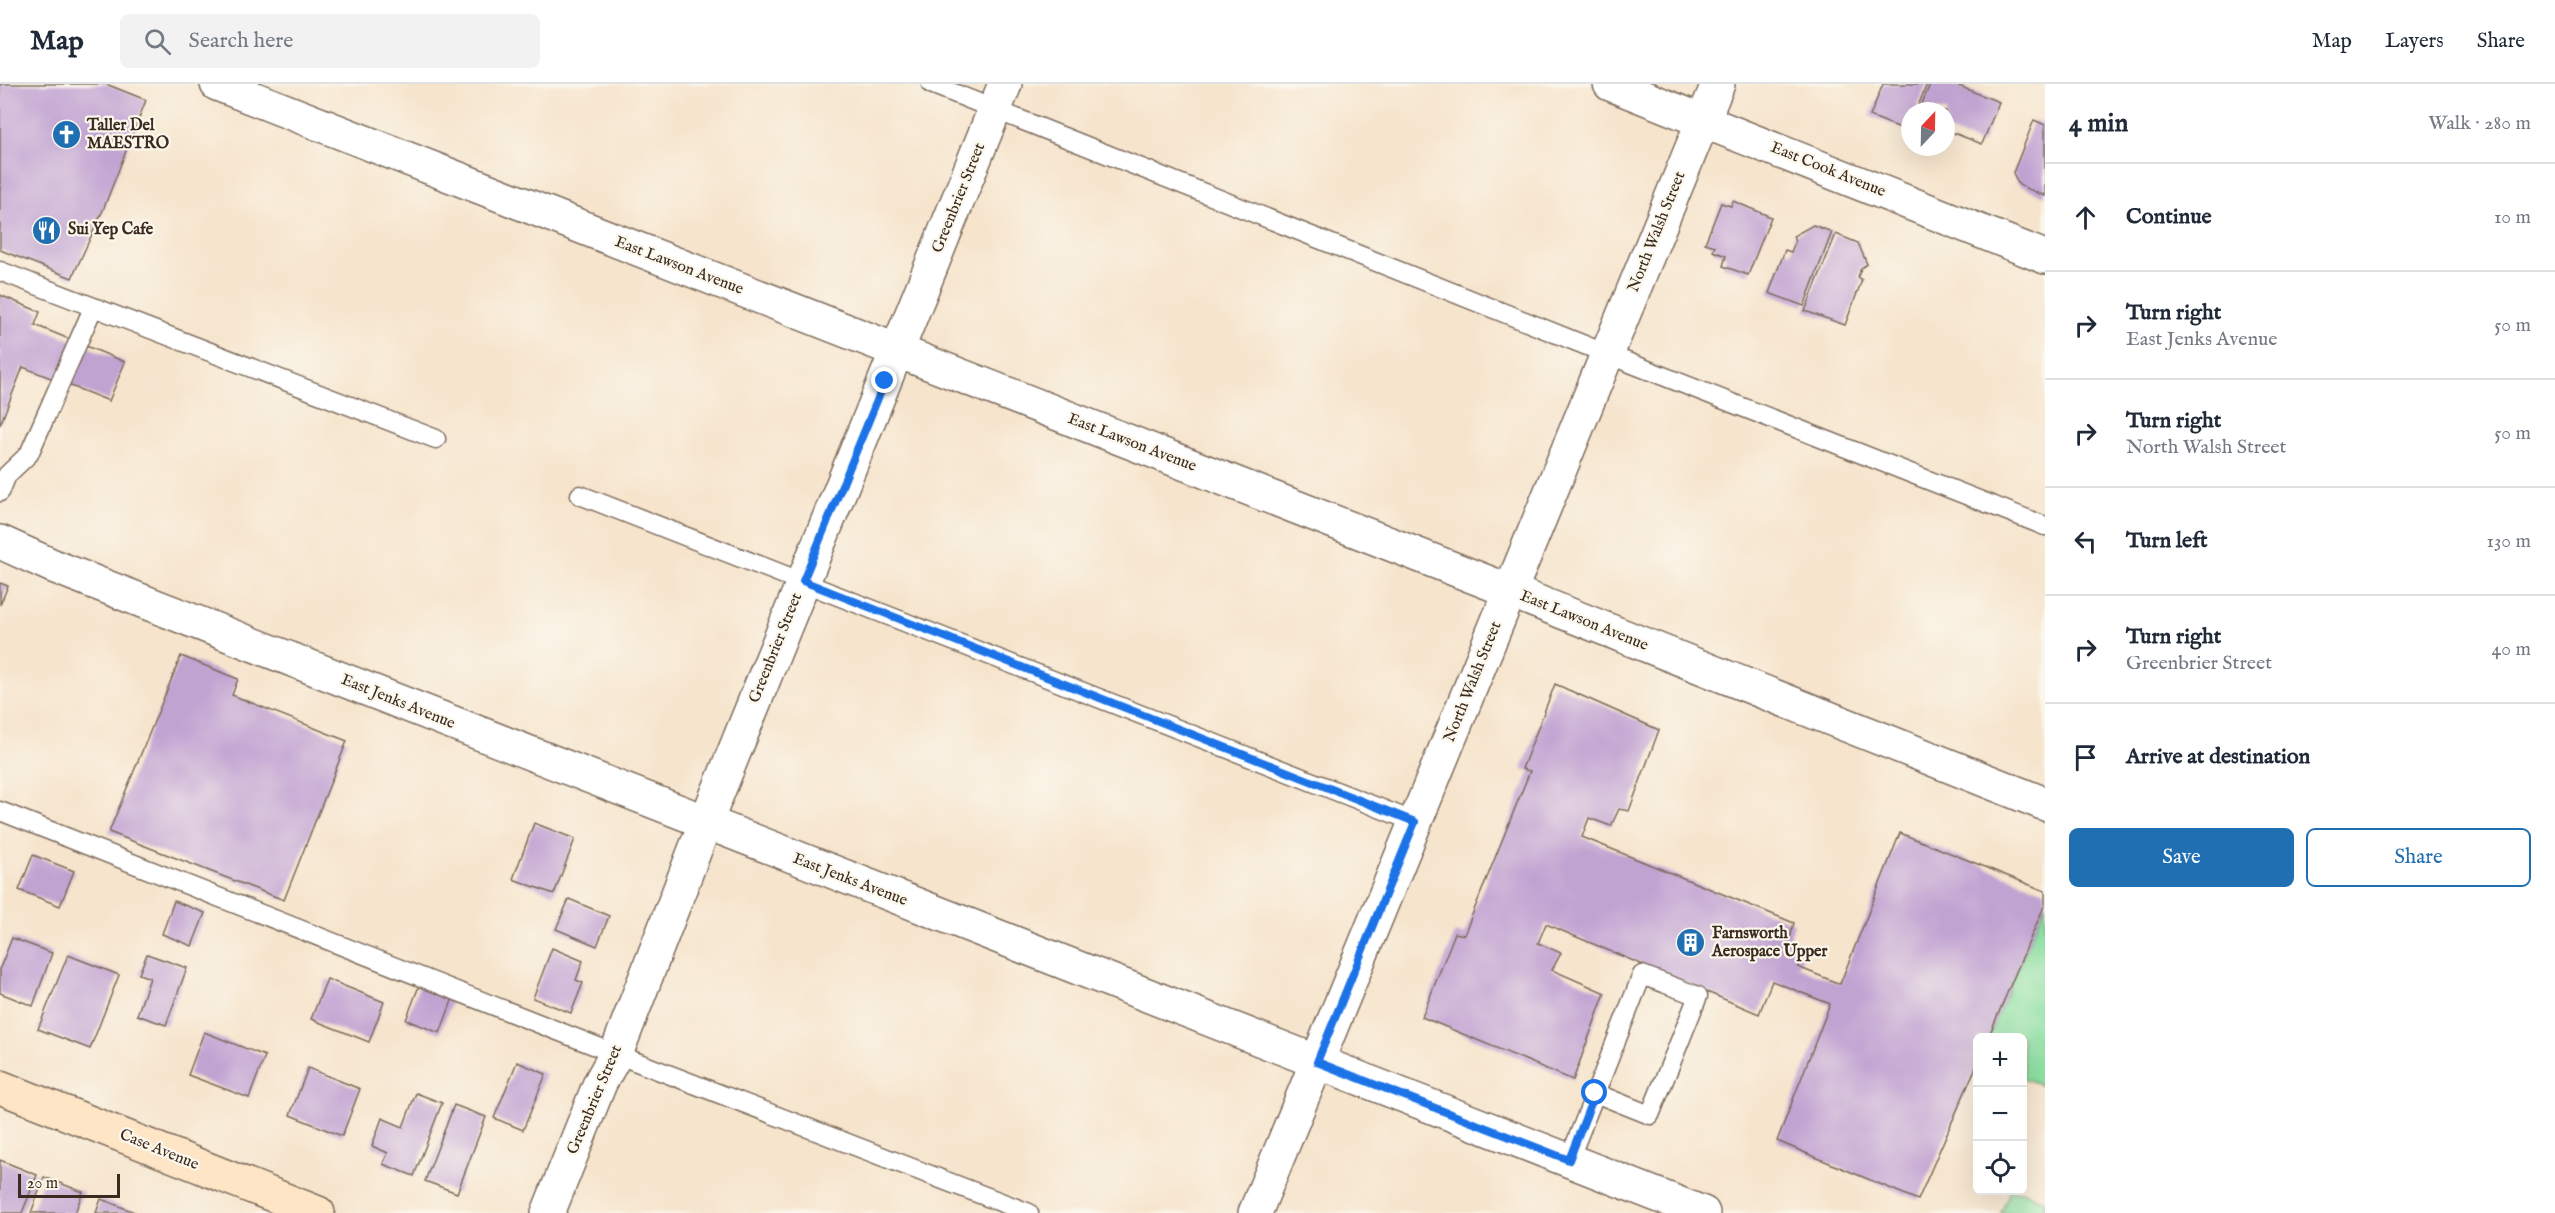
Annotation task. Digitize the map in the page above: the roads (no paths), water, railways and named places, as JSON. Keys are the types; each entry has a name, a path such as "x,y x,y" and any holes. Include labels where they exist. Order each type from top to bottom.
{"street":[{"name":"East Lawson Avenue","path":"218,84 1510,591 2045,804"},
{"name":"East Cook Avenue","path":"1610,84 2045,257"},
{"name":"North Walsh Street","path":"1255,1213 1718,84"},
{"name":"Greenbrier Street","path":"548,1213 600,1083 616,1054 705,824 999,96"},
{"name":"East Jenks Avenue","path":"0,542 63,570 705,824 1703,1213"},
{"name":"Case Avenue","path":"0,1087 318,1213"}],"lane":[{"path":"930,84 999,96 1607,354 2045,526"},
{"path":"0,271 436,439"},
{"path":"0,492 7,475 29,454 93,308"},
{"path":"580,495 1415,822"},
{"path":"0,811 616,1054 1029,1213"},
{"path":"1569,1160 1595,1093 1642,975 1698,996 1650,1115 1595,1093"}],"place":[{"name":"Taller Del MAESTRO","path":"66,135"},
{"name":"Sui Yep Cafe","path":"47,230"},
{"name":"Farnsworth Aerospace Upper","path":"1691,943"}]}
